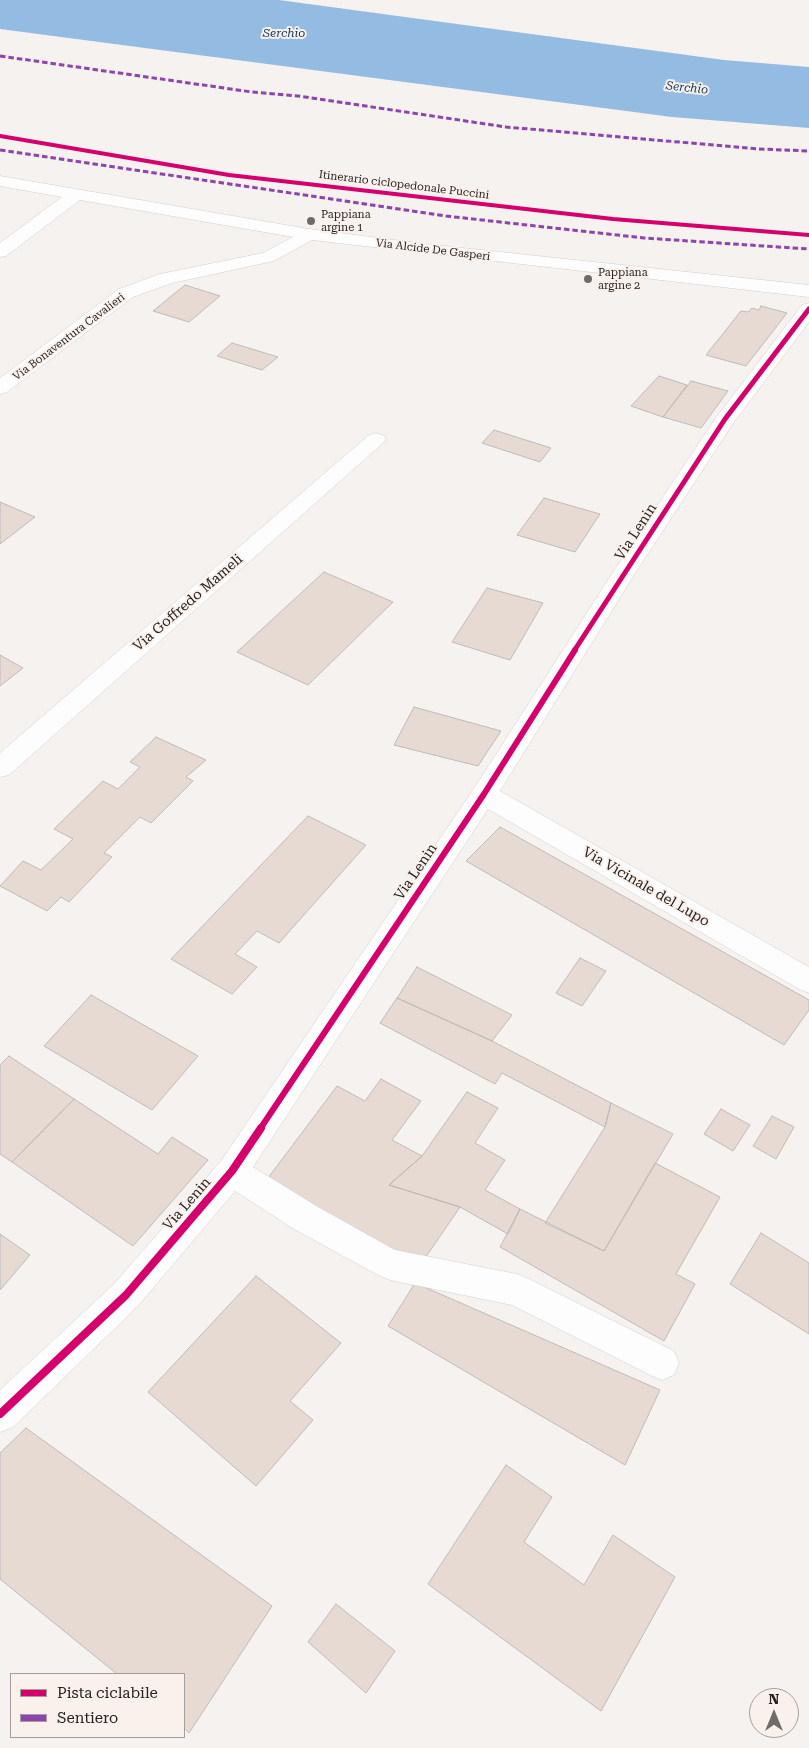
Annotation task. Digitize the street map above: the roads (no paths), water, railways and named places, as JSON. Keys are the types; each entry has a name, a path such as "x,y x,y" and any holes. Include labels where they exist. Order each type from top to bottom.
{"street":[{"name":"Via Alcide De Gasperi","path":"0,181 309,234 435,250 809,291"},
{"path":"0,252 77,194"},
{"name":"Via Bonaventura Cavalieri","path":"0,388 126,292 167,278 268,257 282,251 309,234"},
{"name":"Via Lenin","path":"0,1414 126,1295 232,1171 484,794 623,574 725,419 809,309"},
{"name":"Via Goffredo Mameli","path":"0,768 376,439"},
{"name":"Via Vicinale del Lupo","path":"484,794 809,981"},
{"path":"232,1171 306,1218 390,1264 517,1290 662,1363"}],"water":[{"name":"Serchio","path":"0,0 279,0 724,60 809,67 809,128 672,117 0,29"}],"place":[{"name":"Pappiana argine 1","path":"311,221"},
{"name":"Pappiana argine 2","path":"588,279"}]}
